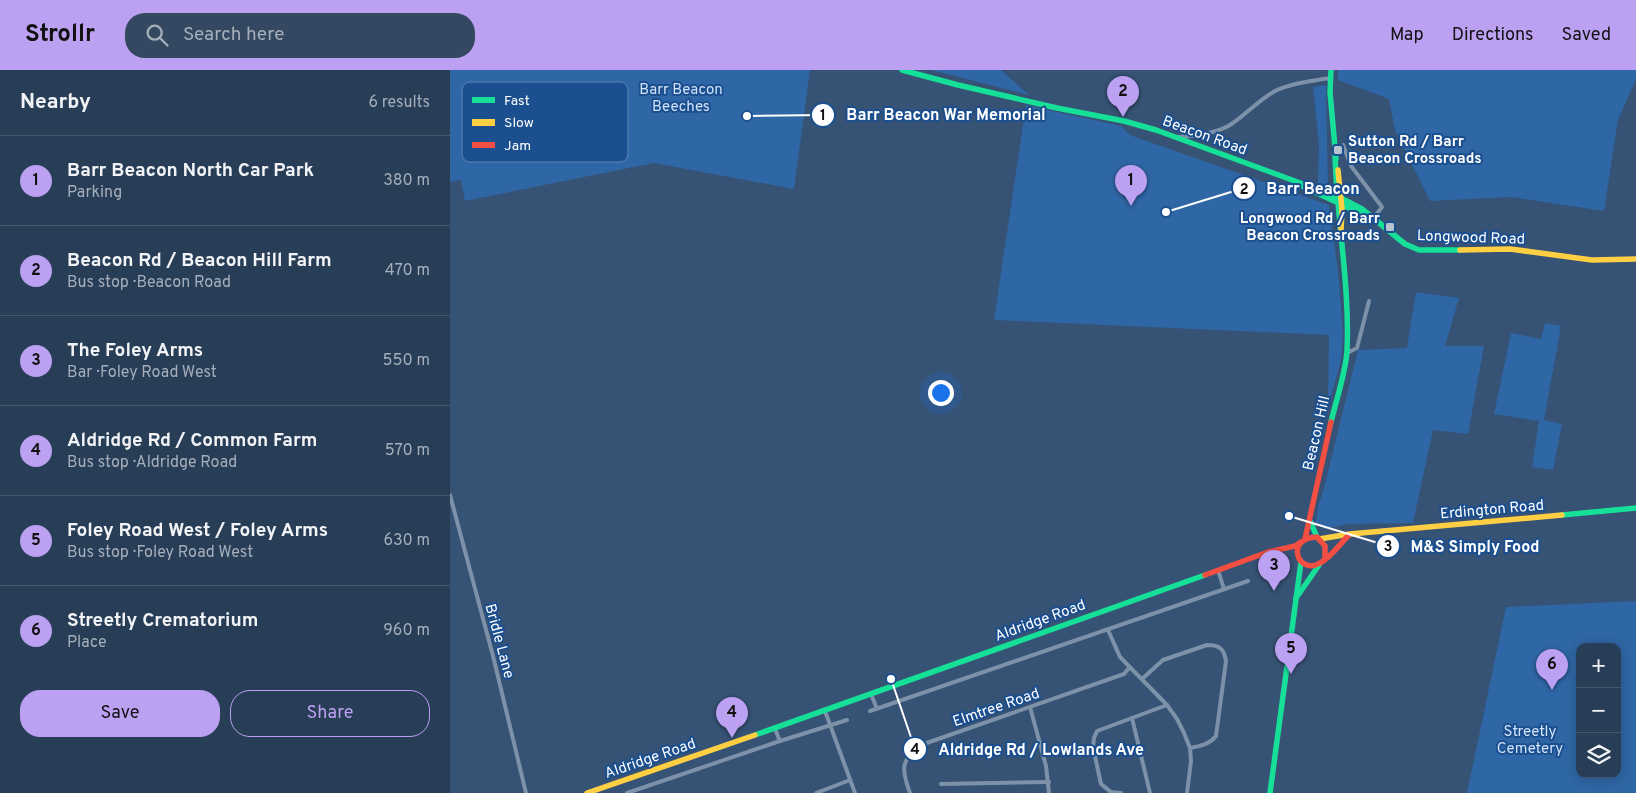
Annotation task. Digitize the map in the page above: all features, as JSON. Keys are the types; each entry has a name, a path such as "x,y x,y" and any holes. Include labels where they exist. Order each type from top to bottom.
{"main road":[{"name":"Beacon Road","path":"902,70 976,90 1124,121 1175,137 1339,200"},
{"name":"Beacon Hill","path":"1303,540 1347,353 1348,327 1340,248 1331,70"},
{"name":"Longwood Road","path":"1339,200 1362,210 1405,244 1419,250 1510,249 1592,260 1636,259"},
{"name":"Erdington Road","path":"1318,538 1636,508"},
{"path":"1309,519 1318,538 1326,547 1325,558"},
{"path":"1295,600 1319,565 1350,534"},
{"path":"1270,793 1295,600 1299,559 1297,550 1303,540 1318,538"},
{"name":"Aldridge Road","path":"590,792 775,729 1268,552 1295,546 1303,540"},
{"path":"1282,550 1299,559 1307,566 1319,565"}],"street":[{"path":"1175,137 1202,135 1229,125 1265,97 1279,89 1294,84 1330,78"},
{"path":"1343,145 1351,166 1382,207 1373,219"},
{"name":"Beacon Hill","path":"1347,353 1357,348 1369,301"},
{"name":"Bridle Lane","path":"450,495 493,656 526,793"},
{"path":"1218,570 1224,589"},
{"name":"Aldridge Road","path":"870,711 1248,581"},
{"path":"1108,630 1120,657 1167,705 1177,718 1190,748 1191,772 1187,793"},
{"path":"1142,679 1163,660 1207,645 1221,647 1225,653 1226,661 1216,736 1205,745 1190,748"},
{"name":"Elmtree Road","path":"910,793 903,772 905,763 918,746 1124,674 1129,668"},
{"path":"871,694 877,709"},
{"path":"1120,793 1111,792 1101,784 1093,747 1097,731 1167,705"},
{"path":"1030,707 1038,732 1049,782 1049,793"},
{"path":"825,711 855,793"},
{"path":"1132,718 1150,793"},
{"name":"Aldridge Road","path":"627,793 847,720"},
{"path":"775,729 780,741"},
{"path":"816,793 850,780"},
{"path":"941,784 950,782 1049,782"}],"green space":[{"name":"Barr Beacon Beeches","path":"450,70 810,70 794,189 654,163 465,201 461,180 450,182"},
{"path":"931,70 1001,70 1029,95"},
{"path":"1338,70 1636,70 1636,79 1618,120 1604,211 1511,197 1430,201 1395,130 1389,99 1338,80"},
{"path":"1326,85 1328,186 1318,184 1319,145 1313,87"},
{"path":"1026,105 1121,126 1130,135 1329,205 1338,271 1343,335 1341,360 1322,429 1328,403 1329,335 994,320"},
{"path":"1416,292 1459,298 1445,346 1484,346 1468,434 1433,430 1413,523 1349,524 1324,529 1316,523 1318,506 1358,350 1407,348"},
{"path":"1545,323 1561,326 1544,420 1562,424 1553,470 1532,467 1539,421 1494,414 1511,333 1541,339"},
{"name":"Streetly Cemetery","path":"1636,601 1636,793 1467,793 1506,607"}],"traffic: fast":[{"path":"902,70 958,85 1124,121 1156,130 1341,198 1362,209 1405,244 1419,250 1460,250"},
{"path":"1331,70 1330,92 1336,159"},
{"path":"1331,422 1345,368 1347,351 1347,302 1335,156"},
{"path":"1300,185 1364,215"},
{"path":"1562,515 1636,508"},
{"path":"1310,521 1317,537"},
{"path":"1270,793 1301,562"},
{"path":"1296,598 1319,565"},
{"path":"755,735 1205,575"}],"traffic: slow":[{"path":"1338,170 1342,209 1341,230"},
{"path":"1460,250 1510,249 1592,260 1636,259"},
{"path":"1319,539 1350,534 1562,515"},
{"path":"587,793 755,735"}],"traffic: jam":[{"path":"1305,539 1331,422"},
{"path":"1325,558 1325,546 1317,537 1300,543 1298,555 1301,561 1306,565 1312,566 1328,558 1348,536"},
{"path":"1205,575 1268,552 1295,546 1301,542"}],"place":[{"name":"Barr Beacon War Memorial","path":"747,116"},
{"name":"Beacon Rd / Beacon Hill Farm","path":"1123,117"},
{"name":"Sutton Rd / Barr Beacon Crossroads","path":"1338,150"},
{"name":"Barr Beacon North Car Park","path":"1131,206"},
{"name":"Barr Beacon","path":"1166,212"},
{"name":"Longwood Rd / Barr Beacon Crossroads","path":"1390,227"},
{"name":"M&S Simply Food","path":"1289,516"},
{"name":"The Foley Arms","path":"1274,591"},
{"name":"Foley Road West / Foley Arms","path":"1291,674"},
{"name":"Aldridge Rd / Lowlands Ave","path":"891,679"},
{"name":"Streetly Crematorium","path":"1552,690"},
{"name":"Aldridge Rd / Common Farm","path":"732,738"}]}
